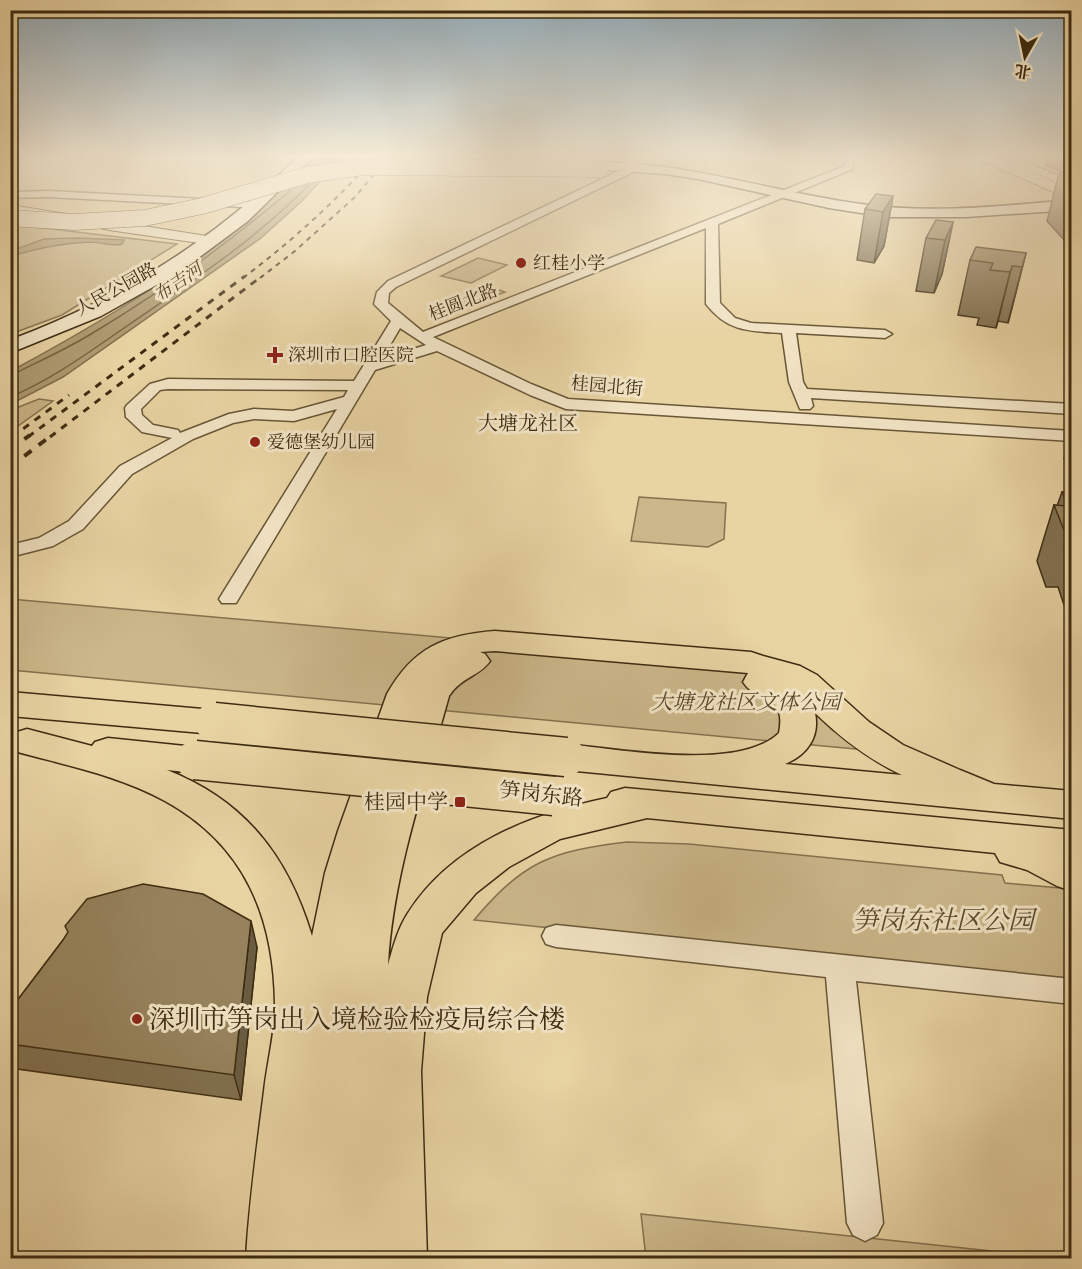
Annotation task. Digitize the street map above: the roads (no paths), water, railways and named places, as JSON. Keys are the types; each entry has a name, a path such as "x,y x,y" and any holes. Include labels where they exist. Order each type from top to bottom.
{"main road":[{"path":"10,218 74,222 145,218 163,214"},
{"name":"人民公园路","path":"10,347 74,322 128,297 239,214"},
{"path":"880,214 951,218 992,214"},
{"name":"人民公园路","path":"10,339 123,289 203,240"},
{"path":"312,1258 326,986 340,899 358,831 405,694 411,681 429,661 460,645 495,641 751,663 788,674 805,683 849,726 890,754 945,780 992,798"},
{"path":"360,1258 364,991 368,931 379,874 396,814 431,696 440,681 448,672 463,664 482,658 510,656 752,680 772,685 788,695 795,706 798,729 794,739 788,745 776,753 743,763 719,768 690,770"},
{"name":"笋岗东路","path":"10,704 1071,805"},
{"path":"19,741 95,760 188,777 207,808 235,831 262,863 283,908 294,947 298,1007 274,1258"},
{"name":"笋岗东路","path":"188,777 554,796 1071,845"},
{"path":"399,1258 396,1053 405,984 423,927 450,894 478,866 513,844 547,829 648,804"},
{"path":"959,834 1040,858 1071,875"}],"street":[{"path":"53,214 109,226 203,240"},
{"name":"桂园北街","path":"537,214 392,284 383,292 381,304 398,321 438,346 545,397 566,404 1071,436"},
{"name":"桂圆北路","path":"422,337 733,214"},
{"path":"10,218 203,240"},
{"path":"712,223 713,304 736,324 885,334"},
{"path":"229,599 398,321"},
{"path":"788,329 796,382 802,393 807,419"},
{"path":"371,367 438,346"},
{"path":"172,433 148,429 134,417 133,408 155,387 168,384 354,393"},
{"path":"10,551 46,542 76,525 126,470 187,436 229,419 246,415 294,416 354,393"},
{"path":"802,393 1071,409"},
{"path":"556,936 1071,992"},
{"path":"840,968 865,1223"}],"water":[{"name":"布吉河","path":"252,214 287,214 261,238 63,377 11,404 11,371 133,301 210,248"},
{"path":"44,239 124,240 118,245 90,242 52,246 15,255 15,259 11,260 11,251"}],"railway":[{"path":"243,278 319,214"},
{"path":"260,278 295,251 336,214"},
{"path":"28,437 245,276"},
{"path":"50,437 262,276"},
{"path":"12,437 69,395"},
{"path":"10,438 14,435"},
{"path":"10,450 30,435"},
{"path":"10,467 52,435"}],"place":[{"name":"红桂小学","path":"521,263"},
{"name":"深圳市口腔医院","path":"275,355"},
{"name":"爱德堡幼儿园","path":"255,442"},
{"name":"桂园中学","path":"460,802"},
{"name":"深圳市笋岗出入境检验检疫局综合楼","path":"137,1019"}],"district":[{"name":"大塘龙社区","path":"528,423"}],"park label":[{"name":"大塘龙社区文体公园","path":"746,702"},
{"name":"笋岗东社区公园","path":"943,920"}]}
